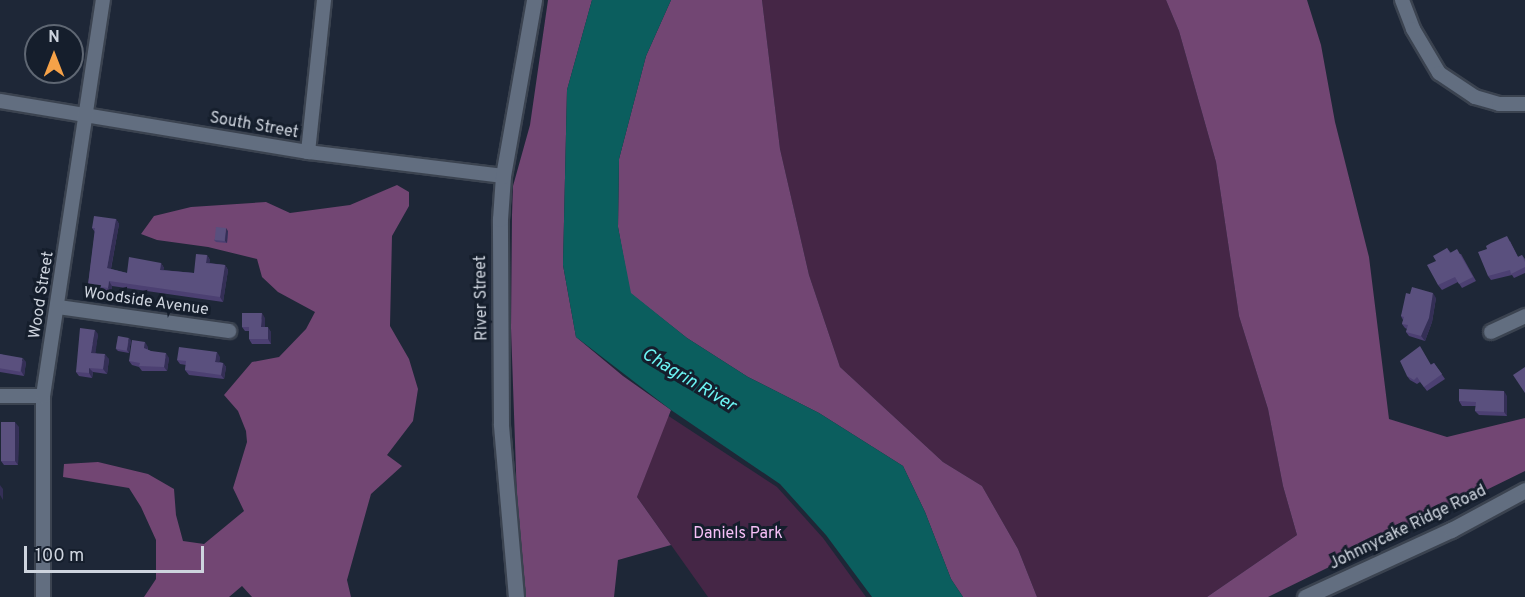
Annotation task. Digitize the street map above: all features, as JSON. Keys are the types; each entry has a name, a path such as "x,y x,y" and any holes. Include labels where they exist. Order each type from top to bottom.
{"main road":[{"name":"River Street","path":"516,597 501,424 499,263 503,176 534,0"},
{"name":"Johnnycake Ridge Road","path":"1305,597 1451,530 1525,490"}],"street":[{"name":"Wood Street","path":"44,597 44,396 103,0"},
{"path":"308,152 324,0"},
{"path":"1402,0 1421,45 1439,73 1475,97 1499,104 1525,104"},
{"name":"South Street","path":"0,100 308,152 503,176"},
{"name":"Woodside Avenue","path":"58,306 229,331"},
{"path":"1491,332 1525,316"},
{"path":"0,396 44,396"}],"green space":[{"path":"762,0 1166,0 1179,31 1216,162 1239,316 1268,409 1283,486 1297,535 1207,597 1037,597 1018,549 982,486 943,462 840,367 809,275 780,149"},
{"name":"Daniels Park","path":"667,415 777,487 823,538 866,597 708,597 637,497"}],"shaded area":[{"path":"548,0 592,0 567,90 563,265 576,337 623,376 671,410 637,497 671,545 618,560 614,597 526,597 517,500 511,328 513,186 530,125"},
{"path":"671,0 762,0 780,149 809,275 840,367 943,462 982,486 1018,549 1037,597 963,597 951,579 925,512 903,466 819,413 748,377 687,338 630,293 618,227 619,159 646,56"},
{"path":"1166,0 1307,0 1321,45 1335,122 1369,257 1389,419 1447,437 1525,418 1525,471 1268,597 1207,597 1297,535 1283,486 1268,409 1239,316 1216,162 1179,31"},
{"path":"397,185 409,192 409,206 392,236 390,326 409,359 418,389 413,421 387,455 402,466 371,494 347,580 351,597 252,597 242,586 229,597 144,597 156,579 156,540 141,507 129,488 63,477 64,464 98,462 148,474 174,489 176,515 183,541 204,544 244,511 233,488 247,442 246,431 238,411 224,395 252,362 279,357 306,329 315,312 278,292 262,277 257,259 208,247 157,240 141,234 154,216 191,207 266,202 290,213 350,205"}],"water":[{"name":"Chagrin River","path":"592,0 671,0 646,56 619,159 618,227 631,293 687,338 748,377 819,413 903,466 925,512 951,579 963,597 872,597 826,535 780,484 671,410 576,337 563,265 567,90"}],"building":[{"path":"94,216 116,219 107,268 127,273 129,257 161,263 160,270 194,273 196,254 207,255 206,263 225,265 220,297 109,281 108,288 88,285 95,228 92,228"},
{"path":"216,227 226,228 225,241 215,240"},
{"path":"1507,236 1518,257 1522,255 1525,267 1511,274 1510,270 1488,276 1478,252"},
{"path":"1447,248 1450,253 1457,249 1473,277 1459,284 1455,277 1438,285 1427,265 1436,261 1433,256"},
{"path":"1412,287 1433,293 1429,318 1421,336 1406,332 1408,325 1402,324 1404,317 1401,316 1406,293 1410,294"},
{"path":"242,313 262,313 261,327 268,327 268,339 249,339 249,327 242,327"},
{"path":"80,328 95,330 91,353 105,354 103,369 89,368 89,373 76,372"},
{"path":"118,336 129,338 127,351 116,349"},
{"path":"132,340 145,342 144,348 151,351 166,353 164,367 139,366 140,363 129,361"},
{"path":"1420,346 1431,365 1434,363 1442,374 1424,387 1417,377 1414,380 1407,376 1400,361"},
{"path":"179,347 217,352 215,362 223,363 221,375 185,370 186,361 177,360"},
{"path":"0,354 23,358 20,372 0,368"},
{"path":"1525,367 1525,393 1513,375"},
{"path":"1459,389 1504,391 1504,412 1475,411 1476,402 1459,401"},
{"path":"1,422 15,422 15,461 1,461"}]}
